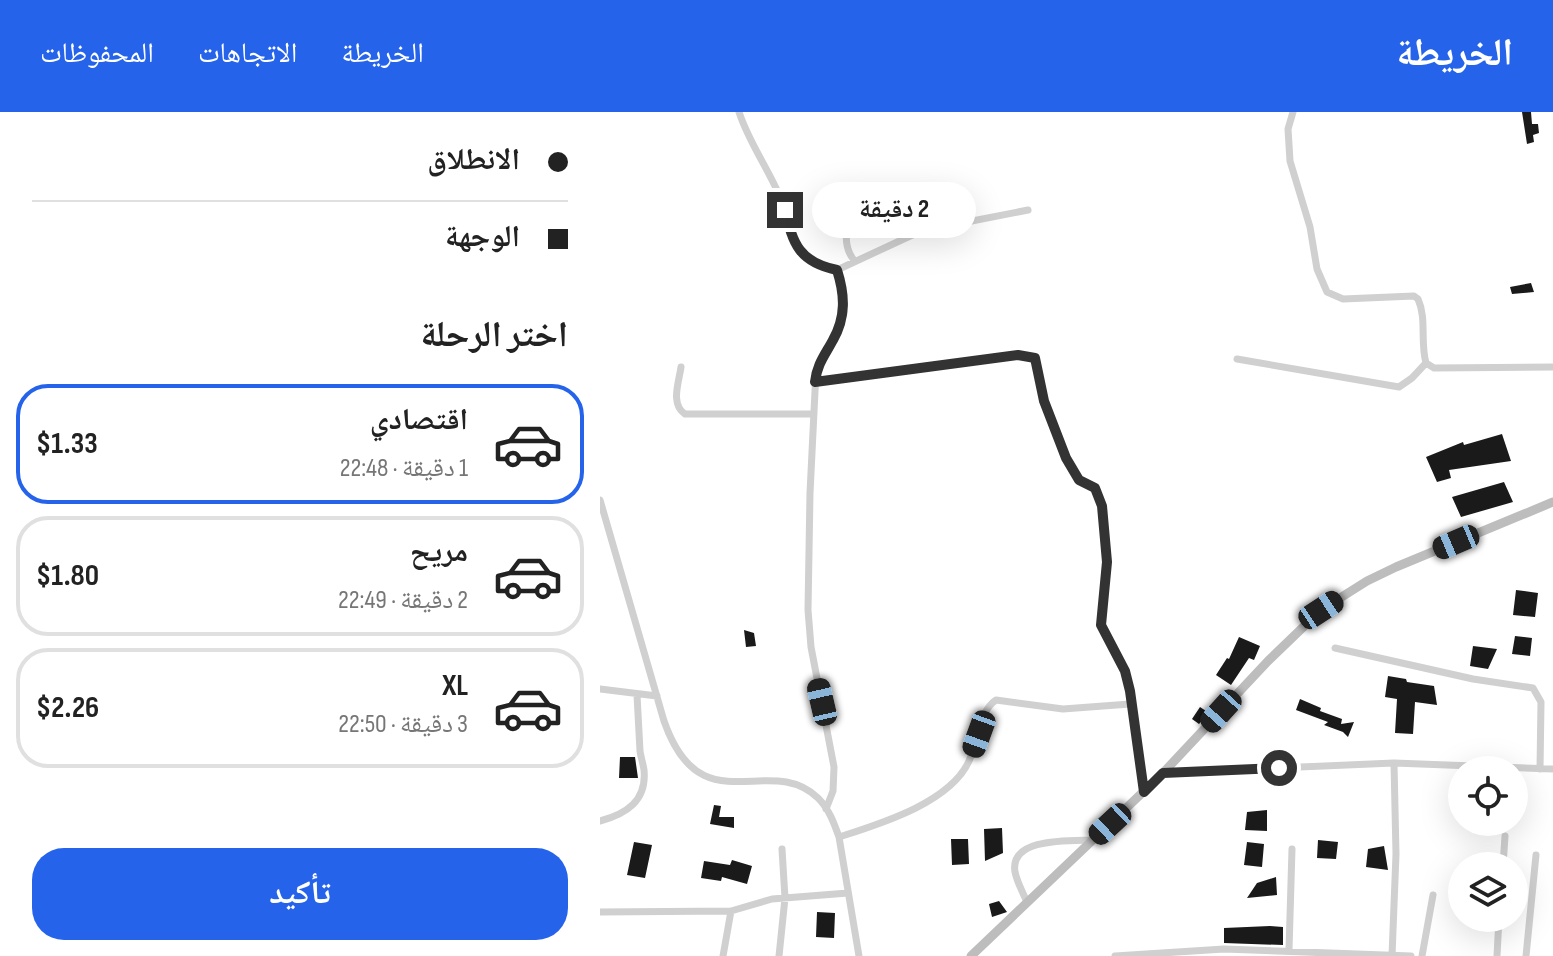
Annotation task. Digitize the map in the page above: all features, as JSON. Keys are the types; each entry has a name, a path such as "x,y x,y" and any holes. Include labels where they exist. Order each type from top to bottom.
{"main road":[{"path":"971,956 1144,792 1268,661 1321,610 1396,567 1553,502"}],"street":[{"path":"739,112 774,182 794,243 812,261 837,270"},
{"path":"1237,359 1399,387 1426,363 1422,309 1418,299 1414,296 1343,299 1331,296 1321,281 1310,227 1290,161 1288,129 1293,112"},
{"path":"854,260 847,252 846,242 855,190"},
{"path":"837,270 921,231 1028,210"},
{"path":"826,809 833,791 834,767 811,647 808,610 815,382 820,361 833,341 844,312 837,270"},
{"path":"815,382 1018,355 1035,358 1044,401 1066,458 1079,480 1095,488 1102,506 1107,562 1101,625 1125,671 1144,792"},
{"path":"1426,363 1434,368 1553,367"},
{"path":"681,367 676,402 685,414 814,414"},
{"path":"600,500 675,749 704,776 734,782 788,784 811,793 826,809 839,837 859,956"},
{"path":"1335,648 1473,679 1533,688 1541,702 1540,769"},
{"path":"600,689 657,696"},
{"path":"600,821 626,812 640,792 644,771 637,695"},
{"path":"839,837 913,811 958,777 968,764 988,707 996,700 1063,709 1130,704"},
{"path":"1392,956 1396,854 1394,763"},
{"path":"1163,773 1394,763 1553,769"},
{"path":"1504,852 1505,836"},
{"path":"1027,902 1015,872 1016,861 1024,850 1035,844 1093,840"},
{"path":"779,956 785,898 782,849"},
{"path":"1289,950 1292,849"},
{"path":"1526,956 1536,855"},
{"path":"600,912 731,911 772,899 848,893"},
{"path":"1422,956 1433,895"},
{"path":"723,956 731,911"},
{"path":"1497,956 1498,932"},
{"path":"1115,956 1224,949 1411,956"}],"building":[{"path":"1522,112 1531,112 1532,124 1538,124 1539,133 1533,135 1534,142 1527,144"},
{"path":"1531,283 1534,292 1512,294 1510,287"},
{"path":"1502,434 1511,461 1449,470 1451,478 1437,482 1426,457 1463,442 1464,445"},
{"path":"1504,482 1513,502 1461,517 1452,497"},
{"path":"1516,590 1538,593 1535,617 1513,615"},
{"path":"744,630 754,633 756,646 746,647"},
{"path":"1515,636 1532,638 1530,656 1512,654"},
{"path":"1239,637 1260,646 1254,660 1249,658 1231,685 1216,675 1229,659"},
{"path":"1473,646 1497,649 1488,669 1470,666"},
{"path":"1388,676 1434,686 1437,705 1415,702 1413,734 1395,733 1397,699 1385,697"},
{"path":"1300,699 1342,719 1341,724 1354,722 1348,737 1324,725 1328,722 1296,710"},
{"path":"1200,707 1209,713 1199,724 1192,719"},
{"path":"620,757 635,757 638,778 619,778"},
{"path":"714,805 721,806 719,817 734,817 734,828 710,824"},
{"path":"1267,810 1267,831 1245,830 1247,812"},
{"path":"1002,828 1003,853 985,861 984,829"},
{"path":"951,839 968,839 969,864 952,865"},
{"path":"1318,840 1338,842 1336,859 1317,858"},
{"path":"634,842 652,845 645,878 627,875"},
{"path":"1247,842 1264,844 1262,867 1244,865"},
{"path":"1384,846 1388,870 1366,867 1368,849"},
{"path":"732,860 752,866 747,884 722,877 721,881 701,878 704,861 730,865"},
{"path":"1276,877 1277,895 1247,898 1257,883"},
{"path":"999,901 1007,912 992,917 989,904"},
{"path":"817,912 835,913 834,938 816,937"},
{"path":"1283,927 1283,945 1224,943 1224,928"}],"route":[{"path":"785,210 799,251 820,266 837,270 841,285 844,312 833,341 820,361 815,382 1018,355 1035,358 1044,401 1066,458 1075,476 1083,484 1095,488 1102,506 1107,581 1101,625 1125,671 1144,792 1163,773 1279,768"}]}
